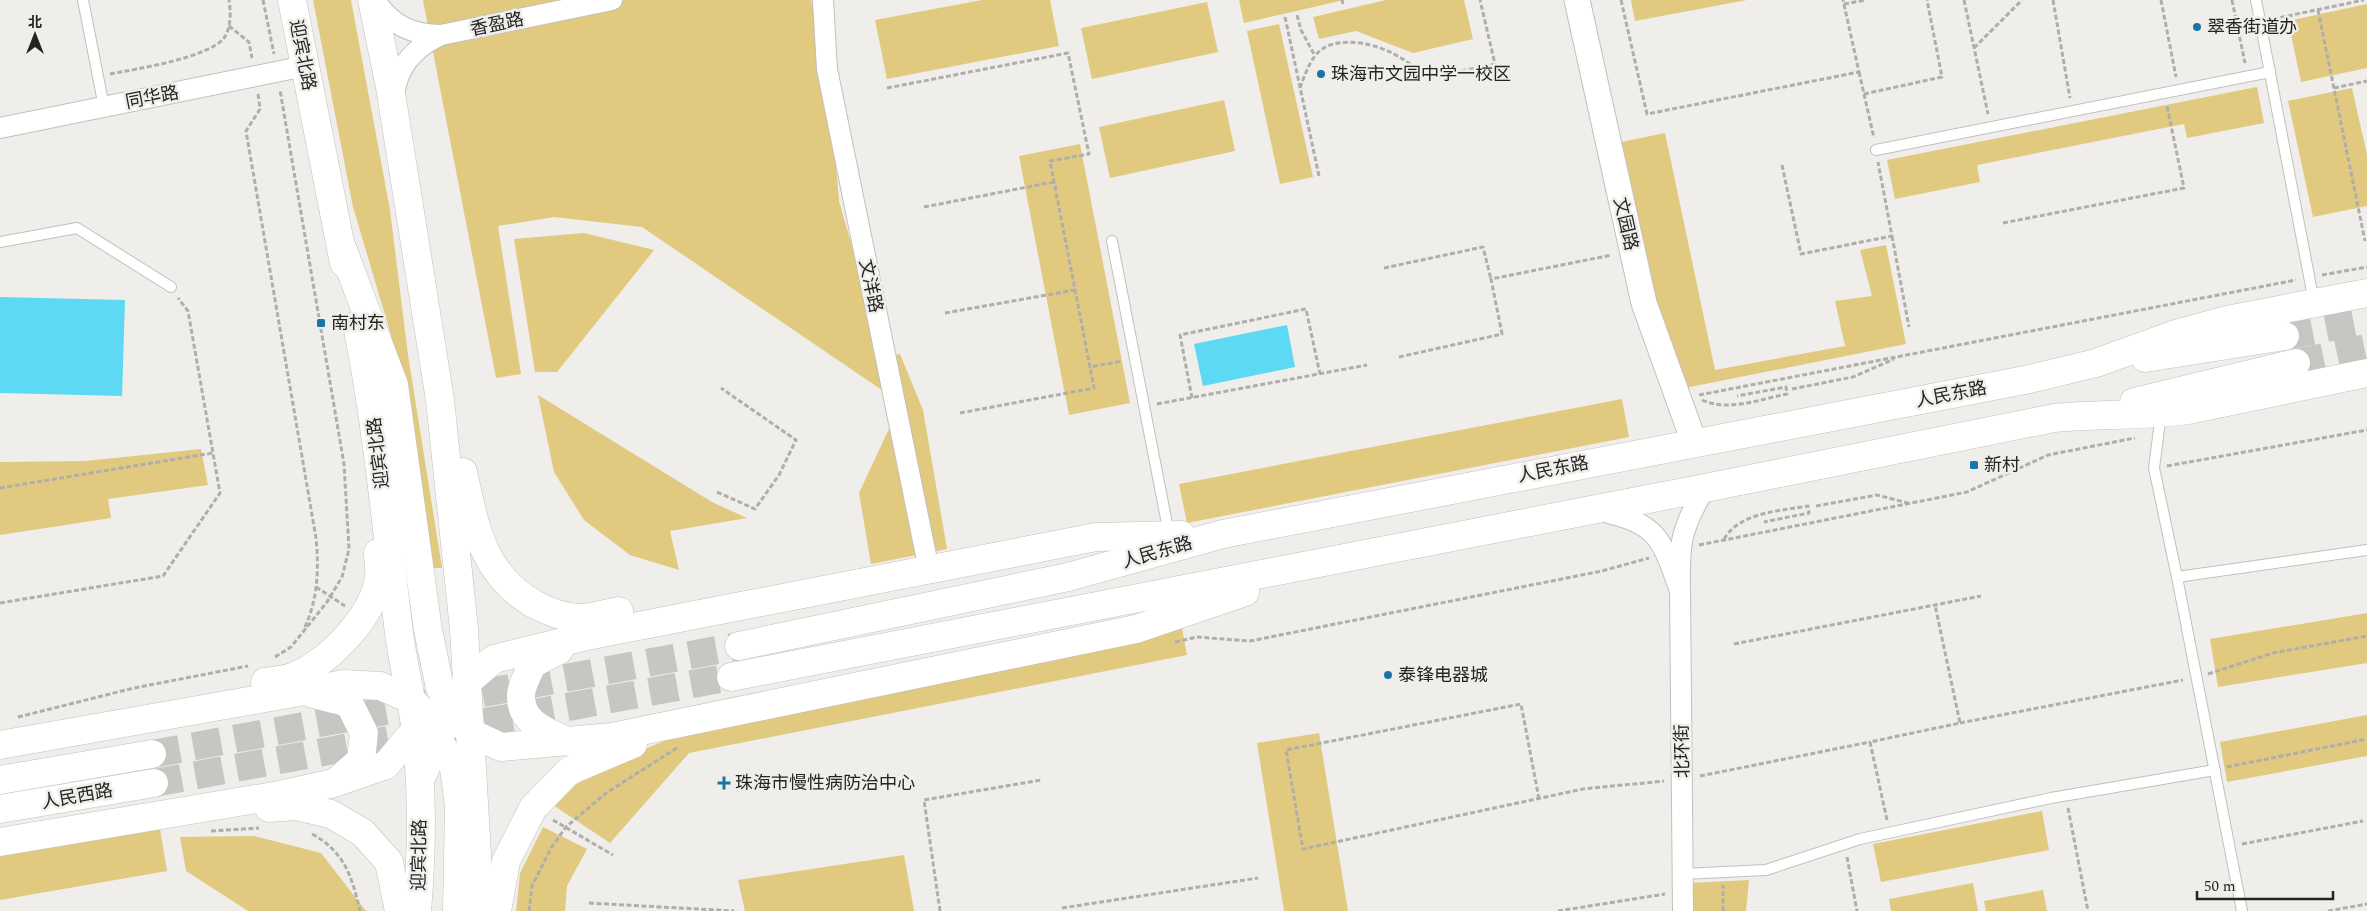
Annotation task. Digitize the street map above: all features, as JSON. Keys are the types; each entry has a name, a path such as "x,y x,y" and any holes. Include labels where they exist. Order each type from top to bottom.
{"main road":[{"name":"迎宾北路","path":"292,0 371,394 399,636 423,721 454,768 459,806 457,911"},
{"path":"373,0 394,112 440,400 464,629 466,683"},
{"path":"341,245 394,385 428,630 454,710 478,872 477,911"},
{"path":"417,254 476,529 492,567 516,594 552,613 582,618 736,591 813,593"},
{"name":"人民东路","path":"739,646 1068,577 1223,534 2065,371 2176,334 2227,320 2312,290 2367,292"},
{"path":"2065,371 2285,336"},
{"path":"730,678 1705,488 2135,402 2296,363"},
{"path":"2054,418 2096,414 2159,424 2367,373"},
{"path":"9,735 294,677 329,656 362,618 379,577 371,394"},
{"path":"0,842 280,795 334,783 386,765 423,721 454,710 466,683 494,659 587,636 1096,537 1223,534"},
{"path":"454,710 501,747 612,737 1136,629 1336,560"},
{"path":"454,710 464,629"},
{"path":"571,742 540,729 523,711 521,693 532,664 587,636"},
{"path":"9,735 306,692 344,684 380,686 423,721"},
{"path":"306,692 349,703 364,734 361,760 334,783"},
{"path":"497,911 506,861 533,808 569,771 621,748 721,715"},
{"name":"迎宾北路","path":"417,911 421,866 420,781 423,721"},
{"name":"人民西路","path":"0,780 152,754"},
{"name":"人民西路","path":"0,809 154,783"},
{"path":"155,816 296,806 331,814 363,833 389,862 399,911"}],"street":[{"path":"373,0 399,26 412,32 441,35"},
{"name":"香盈路","path":"441,35 612,0"},
{"name":"文洋路","path":"823,0 827,69 929,570"},
{"name":"文园路","path":"1576,0 1644,303 1694,442"},
{"path":"394,112 395,92 401,70 407,61 428,42 441,35"},
{"name":"同华路","path":"0,128 305,66"},
{"path":"1673,551 1705,488"},
{"name":"北环街","path":"1593,510 1639,522 1673,551 1680,591 1683,892"}],"lane":[{"path":"82,0 104,107"},
{"path":"2256,0 2312,290"},
{"path":"1876,150 2270,72"},
{"path":"0,242 77,228 171,286"},
{"path":"1112,241 1169,535"},
{"path":"2159,424 2154,468 2242,911"},
{"path":"2177,577 2367,550"},
{"path":"1683,892 1724,872 1766,870 1845,844 1889,832 2066,796 2214,770"}],"path":[{"path":"98,77 194,54 224,38 229,26 229,0"},
{"path":"263,0 344,464 349,549 342,577 331,596 290,647 270,659"},
{"path":"1300,88 1314,56 1327,47 1339,43 1360,44 1387,51 1432,77 1495,64 1480,0"},
{"path":"1621,0 1647,114 1859,72"},
{"path":"1866,0 1843,2 1876,150 1909,327"},
{"path":"1864,94 1942,77 1927,0"},
{"path":"1964,0 1990,127"},
{"path":"1974,48 2022,0"},
{"path":"2053,0 2073,111"},
{"path":"2161,0 2179,90"},
{"path":"2232,0 2247,76"},
{"path":"2260,21 2364,0"},
{"path":"2318,10 2365,241"},
{"path":"1297,14 1301,30 1314,56"},
{"path":"1285,17 1319,176"},
{"path":"229,26 249,42 255,76 260,109 246,130 316,538 318,560 316,587 311,614 302,632"},
{"path":"887,88 1068,53 1088,154 1050,160 1094,388 960,413"},
{"path":"2334,88 2367,82"},
{"path":"2003,223 2184,188 2164,93"},
{"path":"1782,165 1801,254 1892,236"},
{"path":"924,206 1054,182"},
{"path":"1384,268 1483,247 1502,334 1398,357"},
{"path":"1491,279 1632,251"},
{"path":"1737,396 1786,387 1787,394 1718,405 1710,403 1697,395 1901,356 2312,290 2367,267"},
{"path":"0,603 163,576 220,493 188,311 171,286"},
{"path":"945,312 1075,290"},
{"path":"1192,398 1180,335 1306,309 1320,374"},
{"path":"1792,389 1853,377 1901,356"},
{"path":"1090,367 1135,358"},
{"path":"1145,407 1367,365"},
{"path":"717,492 754,509 779,475 796,440 721,388"},
{"path":"1168,643 1197,637 1250,641 1602,572 1673,551 1967,492 2048,455 2159,424"},
{"path":"2154,468 2367,430"},
{"path":"0,488 213,453"},
{"path":"1816,506 1877,494 1909,503"},
{"path":"1724,540 1735,526 1754,516 1808,506 1809,513 1764,522"},
{"path":"316,587 362,618"},
{"path":"1734,644 1981,596"},
{"path":"1936,605 1960,723"},
{"path":"1539,799 1521,704 1286,750 1303,849 1539,799 1584,789 1682,780 1960,723 2197,678 2273,653 2367,636"},
{"path":"9,735 134,688 254,664"},
{"path":"2214,770 2367,739"},
{"path":"1870,742 1889,832"},
{"path":"529,911 532,886 551,848 566,827 606,793 676,749 685,747"},
{"path":"940,911 924,800 1041,780"},
{"path":"2066,796 2088,911"},
{"path":"533,808 613,855"},
{"path":"2230,846 2363,821"},
{"path":"204,832 264,828"},
{"path":"306,831 319,838 342,859 353,883 360,911"},
{"path":"1845,844 1857,911"},
{"path":"1723,911 1724,872"},
{"path":"1062,908 1258,878"},
{"path":"1558,911 1683,892"},
{"path":"589,903 734,911"},
{"path":"2328,911 2367,904"}],"shaded area":[{"path":"313,0 351,0 390,210 408,355 442,568 433,568 402,372 353,207"},
{"path":"423,0 811,0 818,26 835,153 839,201 884,357 900,354 923,410 947,549 871,564 859,493 901,403 642,227 554,217 498,226 521,374 496,378"},
{"path":"982,0 1050,0 1059,46 887,79 875,20"},
{"path":"1239,0 1344,0 1244,23"},
{"path":"1386,0 1464,0 1473,39 1413,53 1356,31 1319,39 1313,17"},
{"path":"1631,0 1747,0 1635,21"},
{"path":"1207,2 1218,52 1092,79 1081,28"},
{"path":"2367,4 2367,68 2301,82 2288,21"},
{"path":"1279,24 1313,177 1280,184 1247,31"},
{"path":"2257,87 2264,123 2187,138 2184,124 1977,165 1980,182 1895,199 1887,160"},
{"path":"2352,88 2367,155 2367,206 2313,217 2288,101"},
{"path":"1224,100 1235,151 1110,178 1099,127"},
{"path":"1665,133 1715,370 1845,346 1835,301 1872,296 1860,250 1886,245 1906,344 1685,388 1651,299 1617,143"},
{"path":"1080,144 1130,403 1069,415 1019,156"},
{"path":"584,233 654,250 557,372 535,372 514,239"},
{"path":"538,395 712,502 747,518 670,531 679,570 630,555 584,520 554,472"},
{"path":"1622,399 1629,437 1187,523 1179,484"},
{"path":"201,449 208,485 108,499 111,518 0,535 0,462 86,461"},
{"path":"2367,613 2367,663 2218,687 2210,639"},
{"path":"1182,628 1187,655 689,753 610,843 550,803 603,766 684,733"},
{"path":"2367,715 2367,756 2227,782 2220,742"},
{"path":"1319,733 1348,911 1284,911 1257,743"},
{"path":"2042,811 2049,850 1881,882 1873,844"},
{"path":"159,823 167,871 0,900 0,850"},
{"path":"543,827 587,849 567,886 565,911 516,911 520,873"},
{"path":"254,836 321,853 366,911 248,911 186,871 180,837"},
{"path":"904,855 914,911 745,911 738,880"},
{"path":"1749,880 1746,911 1689,911 1689,883"},
{"path":"1973,883 1978,911 1891,911 1889,899"},
{"path":"2043,890 2047,911 1986,911 1984,901"}],"water":[{"path":"0,297 125,300 122,396 0,393"},
{"path":"1287,325 1295,367 1203,386 1194,344"}],"tunnel":[{"path":"2285,336 2367,320"},
{"path":"2296,363 2367,348"},
{"path":"152,754 739,646"},
{"path":"154,783 731,677"}],"place":[{"name":"翠香街道办","path":"2197,27"},
{"name":"珠海市文园中学一校区","path":"1321,74"},
{"name":"南村东","path":"321,323"},
{"name":"新村","path":"1974,465"},
{"name":"泰锋电器城","path":"1388,675"},
{"name":"珠海市慢性病防治中心","path":"724,783"}]}
